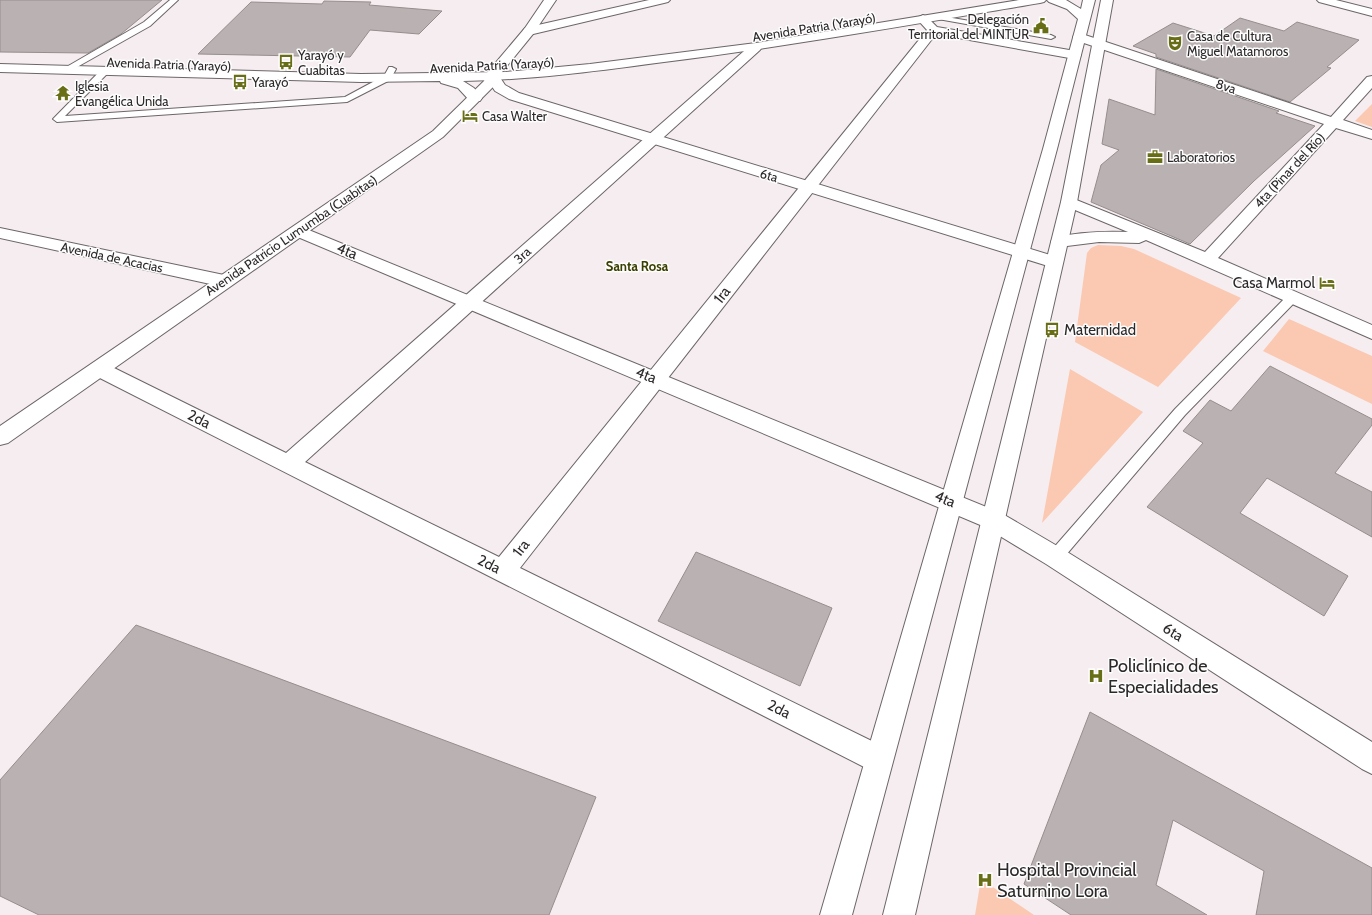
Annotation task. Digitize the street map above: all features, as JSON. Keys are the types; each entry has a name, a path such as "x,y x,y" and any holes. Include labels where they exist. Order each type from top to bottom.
{"main road":[{"name":"Avenida Patricio Lumumba (Cuabitas)","path":"0,437 438,134 490,82 496,72 529,31 550,0"},
{"path":"529,31 664,0"},
{"name":"Avenida Patria (Yarayó)","path":"496,72 749,38 980,0"},
{"name":"Avenida Patria (Yarayó)","path":"0,68 106,70 252,76 496,72 590,68 756,47 932,22 1040,0"},
{"path":"1053,0 1069,5 1078,12 1084,20"},
{"path":"836,915 878,759 952,502 1020,252 1050,149 1089,0"},
{"path":"898,915 1069,202 1107,0"},
{"path":"1323,0 1372,13"},
{"path":"932,22 1075,55"},
{"name":"1ra","path":"503,571 808,187 932,22"},
{"name":"8va","path":"1079,37 1372,135"},
{"name":"3ra","path":"288,464 756,47"},
{"name":"Avenida Patria (Yarayó)","path":"0,59 435,77"},
{"path":"435,77 496,72"},
{"name":"6ta","path":"496,72 500,88 514,96 1020,252 1056,252"},
{"path":"435,77 461,83 469,89 475,98"},
{"name":"4ta (Pinar del Río)","path":"1207,260 1372,80"},
{"path":"1069,202 1179,247 1372,333"},
{"name":"4ta","path":"299,231 993,520"},
{"name":"Avenida de Acacias","path":"0,233 224,281"},
{"path":"1056,252 1079,237 1110,236 1143,238 1179,247"},
{"name":"2da","path":"99,369 878,759"},
{"name":"6ta","path":"993,520 1055,557 1372,759"}],"lane":[{"path":"67,69 147,24 174,0"},
{"path":"932,22 1051,37"},
{"path":"106,70 57,119 347,99 389,74"},
{"path":"1055,557 1180,412 1292,298"}],"shaded area":[{"path":"1372,104 1372,127 1355,121"},
{"path":"1098,245 1121,246 1134,249 1241,298 1158,387 1075,342 1087,253 1091,248"},
{"path":"1289,319 1372,356 1372,404 1263,351"},
{"path":"1070,369 1143,412 1042,523"},
{"path":"981,879 1034,915 975,915"}],"building":[{"path":"0,0 162,0 121,34 88,53 0,52"},
{"path":"324,1 371,2 369,5 442,11 419,34 370,30 350,57 198,54 251,2 322,4"},
{"path":"1240,18 1284,31 1297,22 1359,40 1327,67 1331,68 1290,102 1156,57 1156,54 1133,46 1173,23 1214,36"},
{"path":"1156,69 1279,111 1276,113 1315,126 1254,181 1190,244 1091,202 1101,165 1119,150 1102,144 1109,99 1155,115"},
{"path":"1270,366 1372,419 1372,425 1335,473 1372,492 1372,537 1267,478 1240,513 1348,576 1324,616 1147,507 1203,443 1183,431 1210,400 1231,411"},
{"path":"696,552 832,608 800,686 658,621"},
{"path":"136,625 596,797 549,915 39,915 0,896 0,780"},
{"path":"1090,712 1372,868 1372,915 1256,915 1264,871 1173,820 1156,885 1207,915 1071,915 1024,884"}],"place":[{"name":"Delegación Territorial del MINTUR","path":"1041,26"},
{"name":"Casa de Cultura Miguel Matamoros","path":"1175,43"},
{"name":"Yarayó y Cuabitas","path":"286,62"},
{"name":"Yarayó","path":"240,82"},
{"name":"Iglesia Evangélica Unida","path":"63,93"},
{"name":"Casa Walter","path":"470,116"},
{"name":"Laboratorios","path":"1155,157"},
{"name":"Casa Marmol","path":"1327,283"},
{"name":"Maternidad","path":"1052,330"},
{"name":"Policlínico de Especialidades","path":"1096,676"},
{"name":"Hospital Provincial Saturnino Lora","path":"985,880"}],"district":[{"name":"Santa Rosa","path":"637,266"}]}
